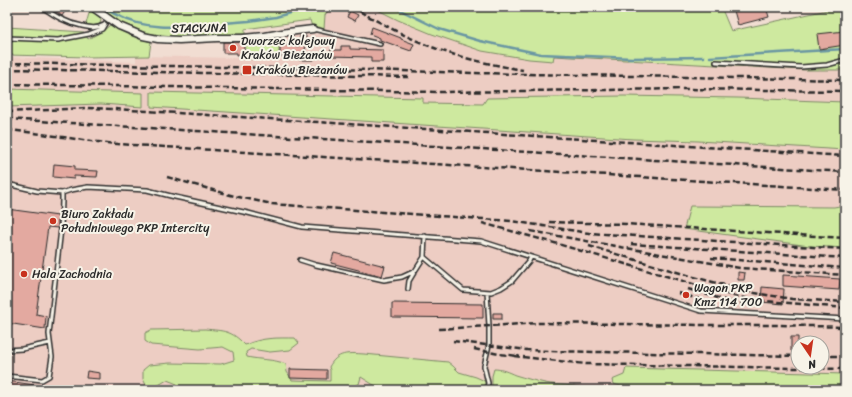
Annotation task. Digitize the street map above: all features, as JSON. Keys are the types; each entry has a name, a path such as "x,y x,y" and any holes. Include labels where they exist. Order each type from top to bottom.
{"street":[{"name":"STACYJNA","path":"92,7 107,22 143,36 173,40 243,38 313,30"}],"lane":[{"path":"42,7 64,22 76,25 95,28 100,27 107,22"},
{"path":"7,36 13,38 58,40 90,34 102,29 107,22"},
{"path":"313,30 380,44"},
{"path":"716,62 800,67 827,65 845,60"},
{"path":"7,184 37,191 62,193 88,187 147,190 302,227 481,241 701,311 845,319"},
{"path":"7,376 42,380 49,376 52,358 49,334 61,229 62,193"},
{"path":"408,289 408,281 424,257 425,236"},
{"path":"424,257 463,290 491,292 512,281 531,257"},
{"path":"300,260 384,280 402,277 415,271"},
{"path":"487,292 489,345 484,366 488,383 487,389"},
{"path":"7,350 22,349 50,343"}],"shaded area":[{"path":"337,7 402,7 547,55 805,70 845,70 845,390 7,390 7,57 136,62 136,56 279,59 279,36 323,34 325,14 330,8"}],"green space":[{"path":"100,7 337,7 330,8 325,15 324,29 312,27 310,20 245,29 245,34 176,37 146,33 122,24"},
{"path":"372,7 721,7 731,31 845,7 845,70 805,70 554,56 553,61 529,59 482,51 432,34"},
{"path":"90,10 99,16 101,20 100,24 94,26 86,24"},
{"path":"110,25 127,34 151,42 149,56 88,57 7,55 7,27 84,32 88,39 103,31"},
{"path":"279,36 279,59 245,59 246,41"},
{"path":"7,89 143,93 143,107 101,104 7,107"},
{"path":"151,92 423,98 423,103 483,104 487,98 624,96 845,102 845,150 698,141 633,139 151,107"},
{"path":"845,205 845,248 810,246 684,229 690,206 834,207"},
{"path":"205,329 227,332 236,336 245,345 264,339 295,338 299,343 290,350 270,352 251,349 246,352 247,357 277,361 286,364 287,372 292,380 330,381 329,367 336,358 344,354 358,354 448,362 459,372 485,381 485,386 482,390 399,390 377,387 361,377 359,384 346,389 311,386 301,390 176,390 177,384 167,380 157,386 147,387 143,379 143,370 149,365 170,363 221,364 234,360 233,352 223,347 200,349 151,345 145,341 145,333 151,330"},
{"path":"626,368 790,372 790,375 845,374 845,390 654,390 613,384 612,380 624,375"},
{"path":"494,369 541,382 576,386 586,390 492,390 492,376"}],"building":[{"path":"49,7 68,7 62,16"},
{"path":"733,7 746,7 747,9 754,7 766,7 769,17 738,25"},
{"path":"350,11 358,15 355,21 347,17"},
{"path":"372,27 414,44 411,51 380,40 380,38 370,34"},
{"path":"845,31 845,45 819,49 817,34"},
{"path":"300,36 306,36 305,53 314,53 314,60 299,60 300,56 280,56 280,45 299,46"},
{"name":"Dworzec kolejowy Kraków Bieżanów","path":"223,42 244,42 244,55 237,55 237,53 223,53"},
{"path":"341,46 350,46 350,49 383,50 383,62 371,62 371,57 330,56 330,50 341,50"},
{"path":"54,164 75,166 75,170 98,171 97,177 74,176 74,179 53,177"},
{"name":"Hala Zachodnia","path":"7,209 58,216 58,228 48,227 36,314 46,316 45,329 7,323"},
{"path":"334,253 385,266 382,276 331,263"},
{"path":"738,272 745,273 744,280 738,280"},
{"path":"783,275 840,279 839,290 783,286"},
{"path":"762,287 784,289 783,304 761,302"},
{"path":"392,303 483,304 483,318 392,317"},
{"path":"493,313 502,313 502,319 493,319"},
{"path":"290,369 327,370 327,379 290,378"},
{"path":"87,371 100,373 100,379 86,378"},
{"path":"7,381 42,386 42,390 7,390"}],"waterway":[{"path":"104,7 128,20 151,26 175,27 211,24"},
{"path":"224,23 276,17 310,7"},
{"path":"394,7 439,29 480,41 541,54 632,58 704,57"},
{"path":"710,57 845,49"}],"railway":[{"path":"352,7 400,33 439,50 461,57 523,70"},
{"path":"7,63 845,80"},
{"path":"7,69 409,77"},
{"path":"7,84 439,92 687,89 845,91"},
{"path":"7,112 87,108 115,109 845,156"},
{"path":"7,119 845,172"},
{"path":"7,130 118,144 845,190"},
{"path":"167,177 234,196 272,204 511,221 589,233 845,249"},
{"path":"549,222 626,224 845,238"},
{"path":"482,223 734,296 755,300 845,308"},
{"path":"530,231 740,268 845,275"},
{"path":"631,244 845,258"},
{"path":"589,246 694,277 755,293 792,299 845,302"},
{"path":"711,258 845,268"},
{"path":"688,289 728,301 746,304"},
{"path":"678,293 702,300"},
{"path":"439,329 539,323 845,327"},
{"path":"453,341 527,350 790,356"},
{"path":"474,349 519,356"},
{"path":"514,356 586,364 845,369"},
{"path":"830,356 845,356"}],"place":[{"name":"Dworzec kolejowy Kraków Bieżanów","path":"233,48"},
{"name":"Kraków Bieżanów","path":"247,70"},
{"name":"Biuro Zakładu Południowego PKP Intercity","path":"53,221"},
{"name":"Hala Zachodnia","path":"24,274"},
{"name":"Wagon PKP Kmz 114 700","path":"686,295"}]}
